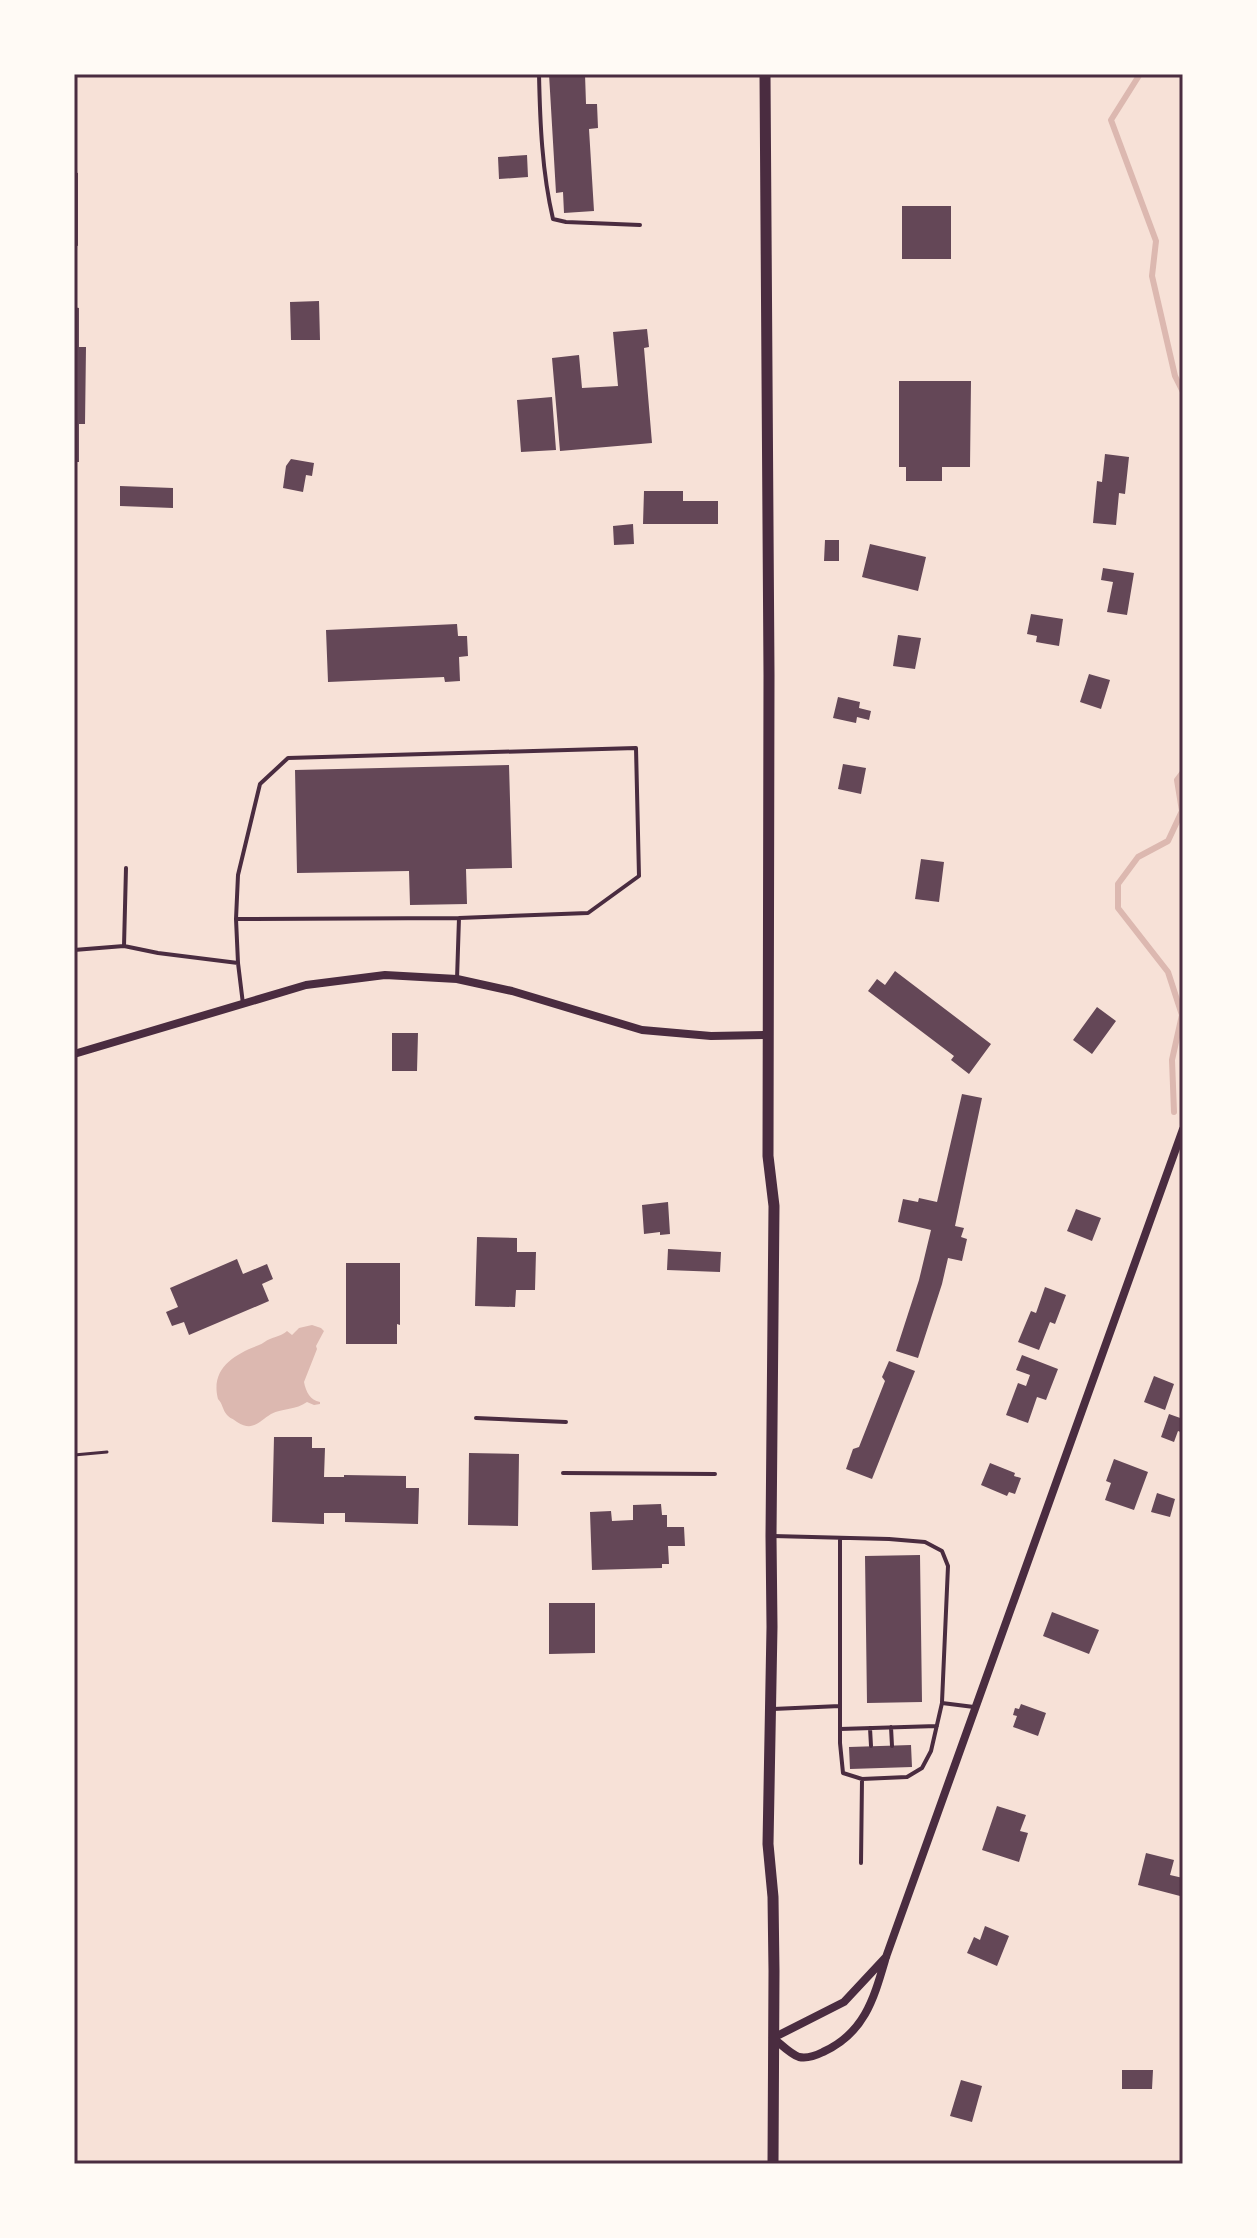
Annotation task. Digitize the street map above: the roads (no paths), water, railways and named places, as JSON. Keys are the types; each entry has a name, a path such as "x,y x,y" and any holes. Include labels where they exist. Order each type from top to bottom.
{"main road":[{"path":"765,74 768,1156 774,1206 768,1844 773,1912 773,2164"}],"street":[{"path":"74,1054 316,983 385,975 457,979 512,991 642,1030 711,1036 768,1035"},
{"path":"886,1957 844,2002 773,2038 798,2057 812,2057 837,2046 860,2022 873,2001 886,1957 1183,1129"}],"lane":[{"path":"539,74 548,197 553,219 640,225"},
{"path":"236,919 459,918 588,913 639,876 636,748 288,758 260,784 238,875 236,919 243,1004"},
{"path":"124,946 126,868"},
{"path":"457,979 459,918"},
{"path":"74,929 75,950 124,946 238,963"},
{"path":"476,1418 566,1422"},
{"path":"563,1473 715,1474"},
{"path":"771,1536 925,1542 942,1551 948,1566 942,1703 931,1751 922,1768 907,1777 862,1779 843,1773 840,1729 840,1539"},
{"path":"942,1703 976,1708"},
{"path":"771,1709 840,1706"},
{"path":"840,1729 937,1726"},
{"path":"891,1727 892,1746"},
{"path":"870,1728 871,1746"},
{"path":"892,1768 893,1778"},
{"path":"872,1769 872,1779"},
{"path":"861,1863 862,1779"}],"waterway":[{"path":"1140,74 1111,120 1156,241 1152,276 1175,376 1183,392"},
{"path":"1174,1112 1172,1060 1182,1015 1168,972 1118,908 1118,884 1138,857 1168,841 1182,811 1177,780 1183,772"}]}
